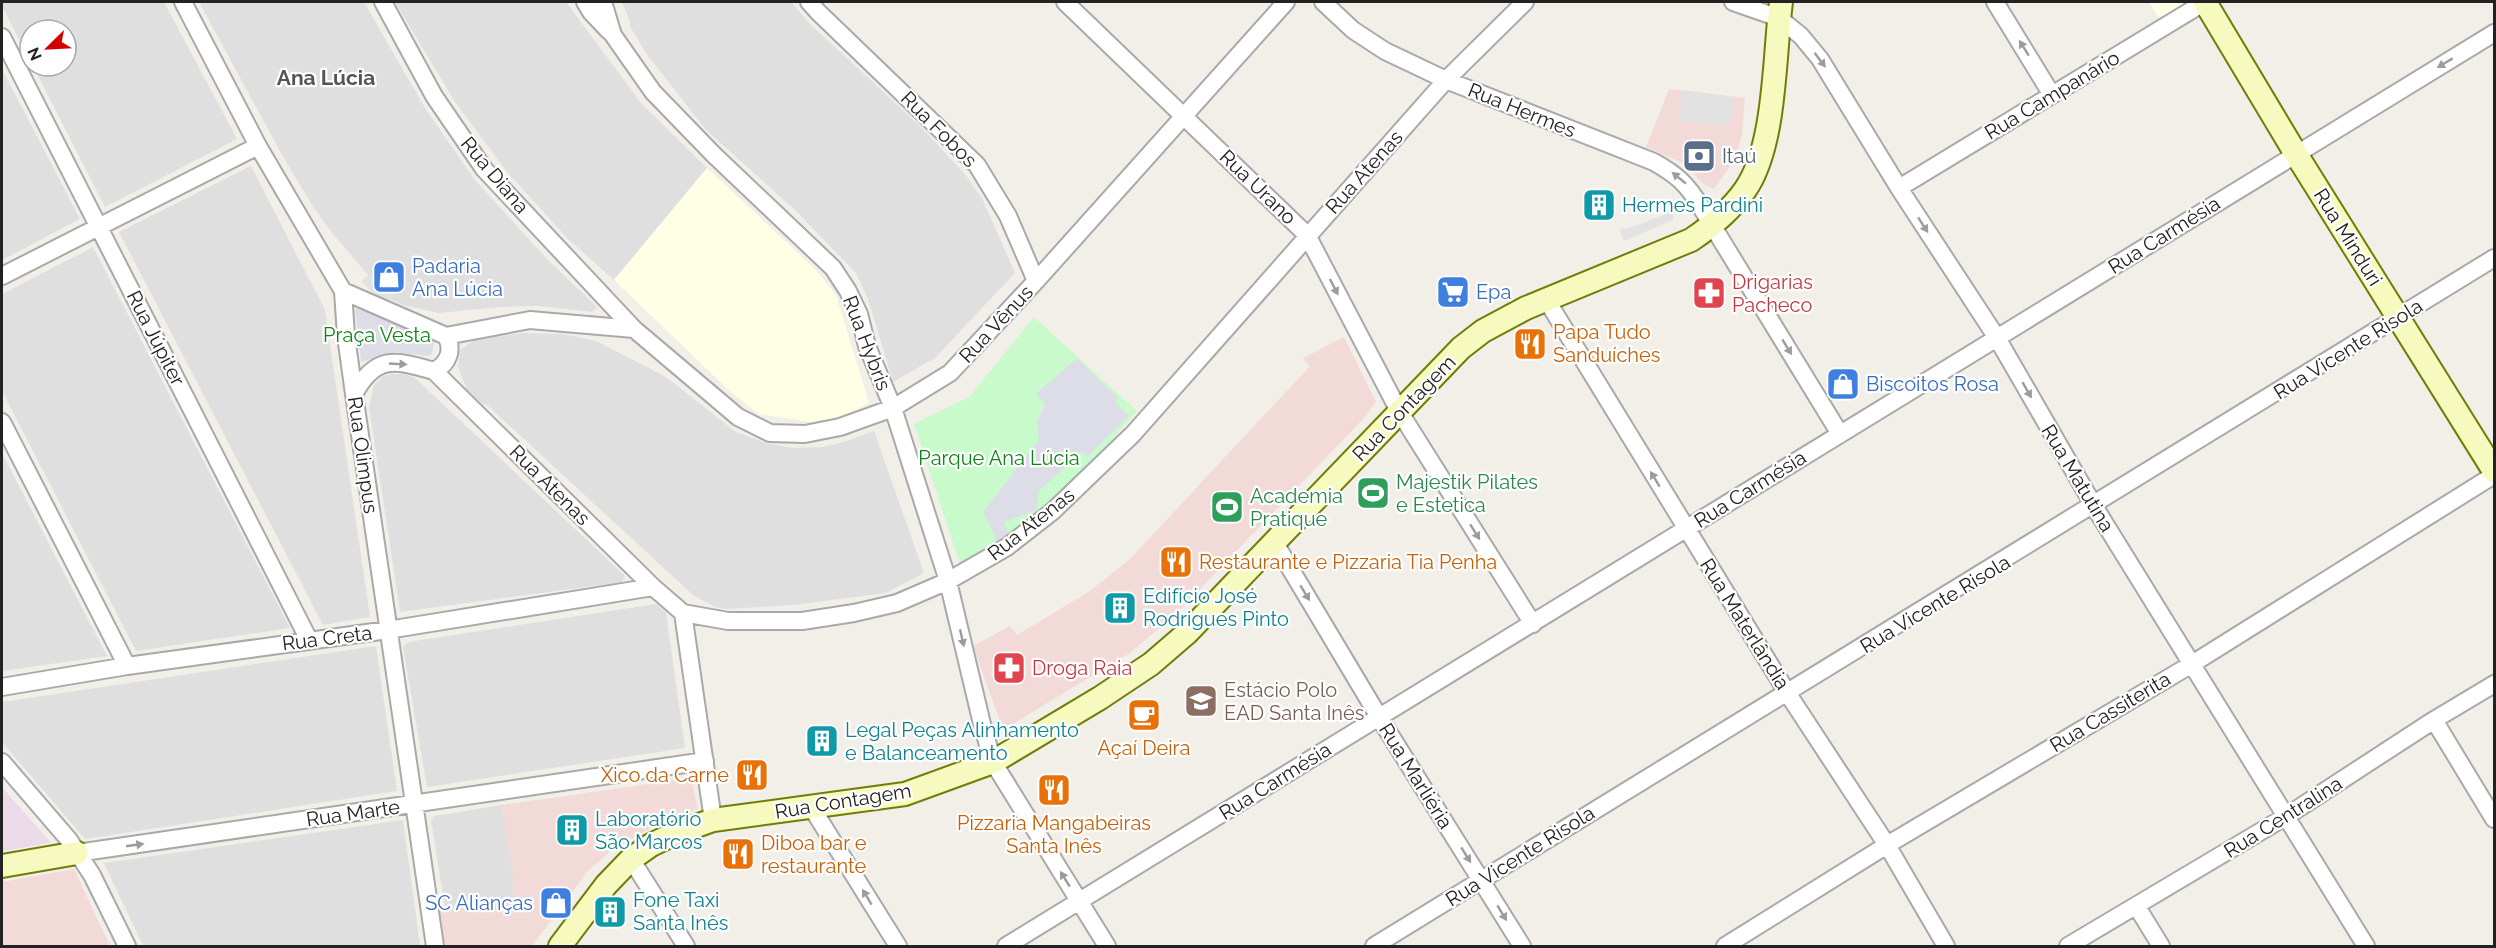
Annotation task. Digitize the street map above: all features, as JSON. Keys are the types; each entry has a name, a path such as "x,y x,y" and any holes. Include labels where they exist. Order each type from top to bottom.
{"street":[{"name":"Rua Olimpus","path":"183,2 258,146 343,291 354,394 435,946"},
{"name":"Rua Diana","path":"383,2 434,96 484,169 634,329"},
{"path":"585,2 591,12 613,35"},
{"name":"Rua Hybris","path":"603,2 613,35 653,92 714,155 833,268 848,291 859,314 867,346 893,408 948,581 993,762 1107,946"},
{"name":"Rua Fobos","path":"809,2 977,165 1008,216 1036,280"},
{"name":"Rua Urano","path":"1065,2 1184,114 1307,235 1399,411 1533,624"},
{"name":"Rua Vênus","path":"634,329 738,417 770,433 805,434 840,427 893,408 950,373 1286,2"},
{"name":"Rua Hermes","path":"1323,2 1353,30 1369,41 1446,80 1654,162 1673,173 1687,185 1713,225 1840,434"},
{"name":"Rua Atenas","path":"434,371 653,587 683,613 728,621 802,621 854,614 897,603 948,581 1007,548 1069,496 1133,434 1446,80 1525,2"},
{"path":"1733,2 1780,10"},
{"path":"1995,2 2052,95"},
{"name":"Rua Campanário","path":"1899,188 2205,2"},
{"name":"Rua Minduri","path":"2205,2 2296,154 2494,473"},
{"name":"Rua Matutina","path":"1780,10 1820,59 1899,188 1996,338 2094,506 2366,946"},
{"name":"Rua Contagem","path":"560,946 606,885 631,860 651,845 674,834 713,820 905,794 993,762 1151,664 1187,633 1461,348 1504,319 1546,299 1691,240 1713,225 1745,190 1762,157 1769,122 1780,10"},
{"name":"Rua Carmésia","path":"1006,946 2494,33"},
{"name":"Rua Júpiter","path":"2,37 309,640"},
{"path":"2,276 258,146"},
{"name":"Rua Vicente Risola","path":"1374,946 1788,694 2494,258"},
{"path":"343,291 446,336 530,320 634,329"},
{"name":"Rua Materlândia","path":"1546,299 1788,694 1887,845 1946,946"},
{"path":"354,394 368,372 378,366 398,363 434,371 446,362 450,351 446,336"},
{"path":"2,422 127,666"},
{"name":"Rua Cassiterita","path":"1725,946 1887,845 2192,664 2494,473"},
{"name":"Rua Marliéria","path":"1275,543 1379,717 1522,946"},
{"name":"Rua Creta","path":"2,687 127,666 388,630 653,587"},
{"path":"683,613 713,820"},
{"name":"Rua Centralina","path":"2068,946 2285,817 2434,720 2494,684"},
{"path":"2434,720 2494,819"},
{"name":"Rua Marte","path":"2,866 705,761"},
{"path":"2,762 69,840 92,875 127,946"},
{"path":"812,808 898,946"},
{"path":"631,860 686,946"},
{"path":"2137,907 2161,946"}],"shaded area":[{"path":"2,2 164,2 237,139 105,207 39,78 78,78 78,18 18,18 18,37"},
{"path":"199,2 364,2 425,108 475,180 546,258 597,307 592,312 538,306 439,313 403,305 392,300 329,229 312,205"},
{"path":"395,2 566,2 641,103 707,168 614,280 568,239 507,172 455,102"},
{"path":"622,2 791,2 811,25 919,125 964,173 982,198 1015,273 935,358 893,382 868,299 856,273 794,209 706,130 646,53 629,25 631,24"},
{"path":"2149,2 2190,2 2163,24"},
{"path":"2,69 80,219 2,260"},
{"path":"1669,89 1745,98 1742,136 1738,149 1729,168 1714,189 1703,184 1685,164 1646,147"},
{"path":"1682,90 1733,97 1730,122 1724,125 1679,121"},
{"path":"251,166 325,310 370,617 323,625 119,232"},
{"path":"707,168 816,270 836,295 869,403 842,417 812,422 759,414 732,393 614,280"},
{"path":"1673,207 1673,220 1624,241 1619,230 1666,214 1665,211"},
{"path":"93,247 290,628 136,651 2,391 2,294"},
{"path":"371,273 391,294 390,304 375,295 361,281"},
{"name":"Praça Vesta","path":"359,305 434,342 432,354 427,356 395,352 361,362 355,309"},
{"path":"523,333 563,334 596,341 666,377 736,432 766,443 792,448 823,447 874,431 924,573 886,593 794,605 725,609 715,607 693,595 486,404 484,405 467,390 458,367 460,350 476,339"},
{"path":"1344,337 1376,402 1364,418 1182,608 1157,630 1130,653 1003,730 973,646 1010,626 1017,635 1090,591 1130,559 1310,366 1303,358"},
{"path":"1077,358 1118,398 1115,402 1129,416 1087,457 1082,451 1038,492 1037,510 1003,522 1010,535 998,543 983,512 1039,440 1037,422 1045,405 1036,394"},
{"path":"404,374 415,378 625,576 622,582 400,612 369,407 374,385 383,376"},
{"path":"2,453 107,656 2,671"},
{"path":"656,604 666,613 685,748 427,787 403,647 408,642"},
{"path":"376,646 397,791 85,839 2,742 2,702"},
{"path":"691,778 698,809 666,820 614,848 588,871 532,946 445,946 439,909 515,897 511,867 517,865 510,859 502,805"},
{"path":"2,787 7,793 51,843 2,851"},
{"path":"502,805 510,859 517,865 511,867 515,897 445,908 431,820 434,816"},
{"path":"403,820 420,946 143,946 104,863"},
{"path":"74,869 110,946 2,946 2,882"}],"green space":[{"name":"Parque Ana Lúcia","path":"1034,317 1137,411 1054,501 1032,520 961,567 914,424 969,397"}],"place":[{"name":"Itaú","path":"1699,156"},
{"name":"Hermes Pardini","path":"1599,205"},
{"name":"Padaria Ana Lúcia","path":"389,277"},
{"name":"Epa","path":"1453,292"},
{"name":"Drigarias Pacheco","path":"1709,293"},
{"name":"Papa Tudo Sanduíches","path":"1530,344"},
{"name":"Biscoitos Rosa","path":"1843,384"},
{"name":"Majestik Pilates e Estetica","path":"1373,493"},
{"name":"Academia Pratique","path":"1227,507"},
{"name":"Restaurante e Pizzaria Tia Penha","path":"1176,562"},
{"name":"Edifício José Rodrigues Pinto","path":"1120,608"},
{"name":"Droga Raia","path":"1009,668"},
{"name":"Estácio Polo EAD Santa Inês","path":"1201,701"},
{"name":"Açaí Deira","path":"1144,715"},
{"name":"Legal Peças Alinhamento e Balanceamento","path":"822,741"},
{"name":"Xico da Carne","path":"752,775"},
{"name":"Pizzaria Mangabeiras Santa Inês","path":"1054,790"},
{"name":"Laboratório São Marcos","path":"572,830"},
{"name":"Diboa bar e restaurante","path":"738,854"},
{"name":"SC Alianças","path":"556,903"},
{"name":"Fone Taxi Santa Inês","path":"610,912"}],"district":[{"name":"Ana Lúcia","path":"326,77"}]}
